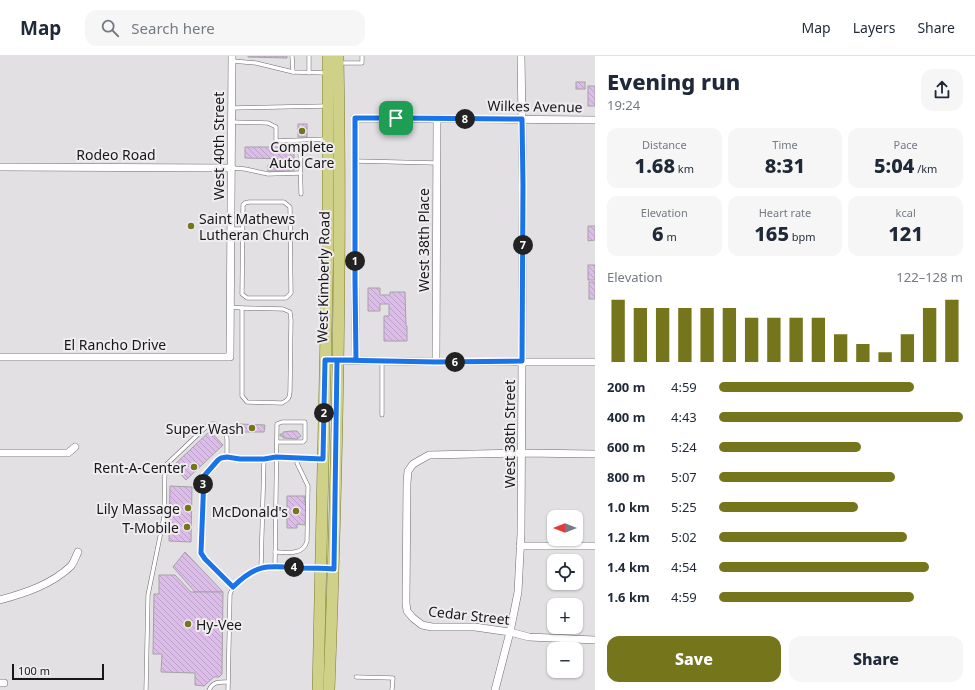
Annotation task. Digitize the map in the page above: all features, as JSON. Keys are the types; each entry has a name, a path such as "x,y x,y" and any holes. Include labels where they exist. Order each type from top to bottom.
{"main road":[{"name":"West Kimberly Road","path":"318,690 322,568 328,243 328,56"},
{"name":"West Kimberly Road","path":"329,690 334,569 337,360 339,215 338,60"}],"street":[{"name":"West 38th Street","path":"495,690 510,632 518,592 520,546 522,453 523,185 521,56"},
{"name":"West 40th Street","path":"230,357 232,58"},
{"name":"Wilkes Avenue","path":"355,161 355,118 595,120"},
{"name":"West 38th Place","path":"436,118 436,362"},
{"path":"355,161 356,360"},
{"name":"Rodeo Road","path":"0,167 232,168"},
{"name":"El Rancho Drive","path":"0,357 230,357"},
{"path":"325,360 595,362"},
{"path":"0,453 68,453 75,447"},
{"path":"522,453 595,454"},
{"name":"Cedar Street","path":"522,453 429,455 413,464 408,471 407,482 407,611 412,618 422,624 432,626 475,627 510,632 529,637 595,640"},
{"path":"520,546 595,546"},
{"path":"0,600 21,594 49,583 72,565 78,552"}],"lane":[{"path":"244,56 244,61"},
{"path":"292,56 293,72"},
{"path":"309,56 309,74"},
{"path":"338,60 362,63 362,56"},
{"path":"232,58 293,72 309,74 328,73"},
{"path":"232,108 328,106"},
{"path":"232,122 268,123 276,127 276,141 327,139"},
{"path":"300,149 301,194"},
{"path":"355,161 436,163"},
{"path":"232,168 268,174 301,173"},
{"path":"284,202 288,204 290,207 291,293 289,297 247,298 242,294 242,229 243,205 245,203 284,202"},
{"path":"231,229 242,229"},
{"path":"230,307 283,309 290,312 290,397 282,403 247,402 242,396 242,308"},
{"path":"382,360 382,415"},
{"path":"275,566 276,442 277,424 282,422 305,422 305,440 303,442 276,442"},
{"path":"146,690 148,595 164,517 165,468 167,464 208,425 212,424 215,424 226,435 227,457"},
{"path":"233,587 201,553 204,476 218,460 227,457 240,459 264,459 276,457 323,459"},
{"path":"275,552 300,551 304,548 307,541 308,486 297,463 298,458"},
{"path":"261,568 264,459"},
{"path":"228,690 230,594 233,587 245,575 261,568 275,566 334,569"},
{"path":"356,677 393,678 392,690"},
{"path":"209,690 215,682 228,682"}],"building":[{"path":"287,56 287,58 248,57"},
{"path":"576,82 585,82 585,89 576,89"},
{"path":"588,86 595,86 595,106 588,106"},
{"name":"Complete Auto Care","path":"298,124 307,124 307,137 298,137"},
{"path":"245,147 294,147 294,171 268,171 268,165 288,165 288,159 245,158"},
{"path":"588,226 595,226 595,240 588,241"},
{"path":"588,265 595,265 595,280 588,280"},
{"path":"589,282 595,282 595,299 589,299"},
{"path":"368,288 380,288 380,295 390,295 390,292 405,292 407,341 384,341 384,316 389,316 389,304 380,304 380,311 368,311"},
{"name":"Super Wash","path":"239,424 265,425 264,432 239,432"},
{"path":"210,431 223,445 186,480 173,466"},
{"path":"297,431 301,436 297,439 283,438 283,436 280,436 283,432"},
{"path":"170,486 192,487 191,542 169,541"},
{"name":"McDonald's","path":"287,496 305,496 305,525 297,524 297,528 287,528"},
{"path":"185,552 223,592 195,592 173,567"},
{"name":"Hy-Vee","path":"159,575 175,575 191,592 223,592 222,674 219,677 214,677 204,686 195,685 195,673 161,672 162,654 153,654 154,594 159,594"}],"place":[{"name":"Complete Auto Care","path":"302,131"},
{"name":"Saint Mathews Lutheran Church","path":"191,226"},
{"name":"Super Wash","path":"252,428"},
{"name":"Rent-A-Center","path":"194,467"},
{"name":"Lily Massage","path":"188,508"},
{"name":"McDonald's","path":"296,511"},
{"name":"T-Mobile","path":"187,527"},
{"name":"Hy-Vee","path":"188,624"}],"route":[{"path":"396,118 355,118 356,360 325,360 323,459 276,457 264,459 240,459 234,457 223,457 205,473 203,479 201,553 233,587 245,575 258,569 275,566 334,569 335,525 337,360 356,360 436,362 522,361 522,119 396,118"}]}
